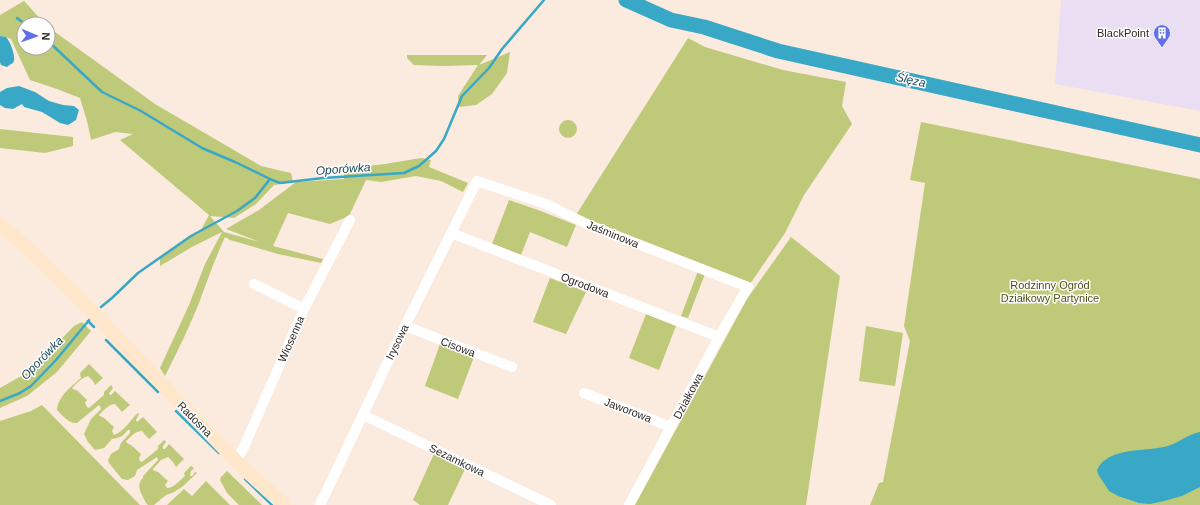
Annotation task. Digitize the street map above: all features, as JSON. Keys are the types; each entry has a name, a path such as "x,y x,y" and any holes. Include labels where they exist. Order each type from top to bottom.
{"street":[{"name":"Irysowa","path":"320,505 405,326 477,181"},
{"name":"Jaśminowa","path":"477,181 546,204 589,225 748,288"},
{"name":"Wiosenna","path":"235,458 240,454 244,447 304,309 350,220"},
{"name":"Radosna","path":"0,224 77,296 235,458 284,505"},
{"name":"Ogrodowa","path":"451,233 719,337"},
{"path":"254,284 304,309"},
{"name":"Działkowa","path":"629,505 719,337 748,288"},
{"name":"Cisowa","path":"405,326 512,367"},
{"name":"Jaworowa","path":"584,393 671,427"},
{"name":"Sezamkowa","path":"363,415 550,505"}],"shaded area":[{"path":"1061,0 1200,0 1200,111 1055,84"}],"green space":[{"path":"24,1 38,16 16,16 16,50 11,39 0,36 0,15"},
{"path":"56,33 155,104 261,166 291,173 293,182 274,185 256,204 234,218 210,216 224,232 260,242 226,229 259,210 296,182 344,179 344,173 352,168 421,158 431,160 429,167 468,183 463,192 441,181 416,176 381,182 366,180 349,216 330,224 288,213 273,246 323,259 321,263 278,254 230,240 225,237 183,340 165,376 160,368 189,305 205,264 222,232 192,247 160,266 160,258 201,230 209,215 120,140 133,134 115,132 91,140 80,98 30,80 19,56 56,56"},
{"path":"688,38 705,47 783,70 846,82 842,106 852,124 804,195 785,233 750,284 576,215"},
{"path":"510,52 507,73 492,94 476,105 459,107 458,96 478,65 414,65 407,58 407,55 487,55 479,65"},
{"path":"568,120 574,123 577,129 574,135 568,138 562,135 559,129 562,123"},
{"name":"Rodzinny Ogród Działkowy Partynice","path":"921,122 1200,179 1200,505 870,505 879,483 883,482 910,341 904,326 925,183 910,180"},
{"path":"0,129 73,137 73,146 45,153 0,148"},
{"path":"509,200 576,225 567,247 530,232 521,255 492,244"},
{"path":"791,237 840,276 806,505 635,505 747,299"},
{"path":"698,271 705,274 688,318 681,316"},
{"path":"550,278 586,292 566,334 533,322"},
{"path":"646,314 676,326 659,370 629,358"},
{"path":"82,322 91,331 57,372 27,396 0,408 0,388 30,371 74,326"},
{"path":"866,326 903,333 895,386 859,381"},
{"path":"440,344 474,357 458,399 425,386"},
{"path":"89,364 103,378 95,385 88,376 81,379 72,388 78,391 87,400 85,403 87,407 89,408 104,395 104,392 111,385 113,388 109,393 110,395 115,391 130,405 122,412 115,404 113,404 99,415 114,427 112,431 114,435 124,428 138,413 139,414 136,420 137,422 143,417 157,432 149,439 142,431 140,431 133,434 126,441 141,454 139,458 140,461 142,462 158,449 158,446 164,440 166,442 163,449 165,449 169,444 184,459 176,467 168,457 161,460 153,469 168,481 165,485 167,488 172,487 179,482 185,476 184,473 191,466 194,468 191,471 190,476 192,476 195,472 197,473 182,487 166,495 154,505 148,505 146,503 139,487 143,476 158,460 157,457 137,470 135,476 128,480 122,479 108,460 111,454 119,449 121,443 130,433 130,430 122,436 112,439 104,448 95,450 88,442 84,434 91,419 101,409 100,406 99,405 77,423 68,421 57,410 60,400 81,378 80,373"},
{"path":"42,405 140,505 0,505 0,421 31,411"},
{"path":"434,454 465,469 448,505 420,505 413,500"},
{"path":"227,471 262,505 239,505 227,493 220,480"},
{"path":"206,481 230,505 167,505 184,489 192,496"}],"water":[{"path":"0,36 8,39 14,54 13,63 7,67 1,65 0,62"},
{"path":"19,86 35,92 49,101 74,106 79,110 76,120 68,125 60,123 42,112 24,107 22,104 13,109 5,108 0,105 0,92 7,88"},
{"path":"1200,432 1200,487 1182,496 1150,504 1139,503 1118,496 1109,491 1098,474 1097,470 1102,462 1119,453 1168,446 1192,434"}],"waterway":[{"name":"Oporówka","path":"101,307 138,273 191,236 237,211 255,198 270,179 280,183 323,178 404,173 419,166 436,151 444,139 462,96 489,68 502,49 544,0"},
{"name":"Ślęza","path":"626,0 671,20 704,27 778,51 1200,145"},
{"path":"56,49 102,92 141,111 202,148 270,179"},
{"name":"Oporówka","path":"0,401 20,393 31,386 56,360 90,319"},
{"path":"88,321 94,327"},
{"path":"106,340 158,392"},
{"path":"176,411 219,453"},
{"path":"245,479 272,505"}],"place":[{"name":"BlackPoint","path":"1162,48"}]}
